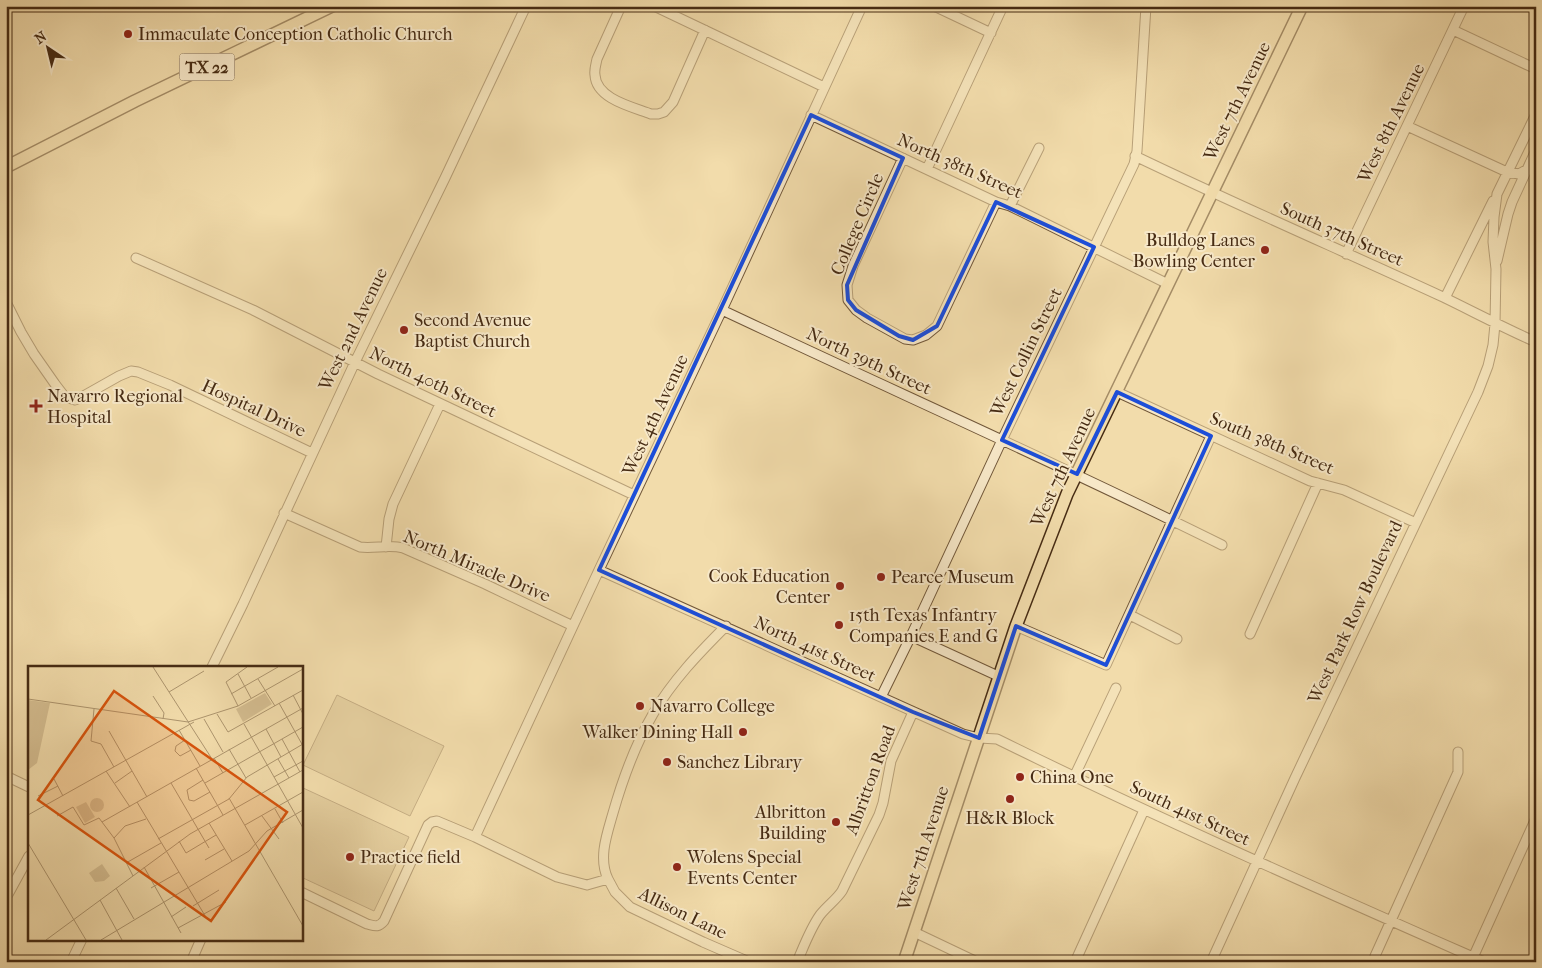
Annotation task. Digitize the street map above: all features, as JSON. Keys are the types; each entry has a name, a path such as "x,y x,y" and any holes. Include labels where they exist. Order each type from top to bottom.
{"main road":[{"name":"TX 22","path":"6,167 135,101 332,6"},
{"name":"West 7th Avenue","path":"904,962 998,676 1051,533 1077,474 1302,6"}],"street":[{"name":"West 2nd Avenue","path":"212,666 355,362 441,187 526,6"},
{"path":"621,6 597,59 595,79 604,94 612,99 652,114 664,112 673,102 705,30"},
{"path":"654,6 824,87"},
{"name":"West 4th Avenue","path":"475,837 862,6"},
{"path":"934,6 991,33"},
{"path":"927,169 1003,6"},
{"name":"West Collin Street","path":"881,697 1134,164 1146,6"},
{"name":"West 8th Avenue","path":"1346,254 1464,6"},
{"path":"1453,30 1536,69"},
{"name":"West Park Row Boulevard","path":"1445,298 1536,114"},
{"name":"North 38th Street","path":"811,115 996,202 1010,206 1094,247"},
{"path":"1407,126 1508,172 1519,174 1531,168"},
{"path":"1010,206 1039,148"},
{"name":"West Park Row Boulevard","path":"1496,269 1508,214 1531,168 1536,150"},
{"name":"South 37th Street","path":"1135,156 1212,193 1445,298 1495,324 1536,342"},
{"name":"College Circle","path":"903,158 853,266 847,285 848,300 856,310 866,318 899,336 913,340 926,336 937,326 996,202"},
{"name":"West Park Row Boulevard","path":"1211,962 1484,375 1493,345 1495,324 1496,269 1493,242 1497,194"},
{"path":"1094,247 1168,284"},
{"name":"North 40th Street","path":"136,258 254,310 440,404 634,495"},
{"name":"Hospital Drive","path":"6,302 34,354 55,384 69,399 75,400 80,398 131,371 138,372 162,381 312,454"},
{"name":"North 39th Street","path":"722,310 1077,474 1222,545"},
{"name":"South 38th Street","path":"1117,392 1310,481 1344,490 1416,522"},
{"path":"386,547 389,519 393,504 440,404"},
{"path":"1016,626 1106,666 1211,436"},
{"path":"1250,634 1318,483"},
{"name":"North Miracle Drive","path":"284,513 360,547 370,549 397,546 403,548 573,626"},
{"name":"North 41st Street","path":"599,570 881,697"},
{"path":"1130,614 1177,639"},
{"path":"302,892 367,924 376,927 380,926 428,825 437,821 558,877 587,885 608,880 604,855 605,842 617,796 630,761 653,714 667,692 695,657 726,626"},
{"path":"911,636 998,676"},
{"path":"1075,775 1116,688"},
{"name":"South 41st Street","path":"881,697 964,734 979,738 997,739 1256,862 1472,959 1484,962"},
{"name":"Albritton Road","path":"797,962 810,931 822,913 837,899 842,891 874,823 883,803 891,761 913,712"},
{"path":"1375,956 1458,772 1458,752"},
{"path":"6,776 28,787"},
{"path":"1075,962 1144,810"},
{"path":"1472,959 1536,818"},
{"path":"6,898 28,858"},
{"name":"Allison Lane","path":"608,880 621,899 630,907 749,962"},
{"path":"914,932 977,962"},
{"path":"71,962 82,940"},
{"path":"191,962 201,940"}],"highlighted area":[{"path":"811,115 903,158 847,285 848,300 856,310 899,336 913,340 937,326 996,202 1094,247 1002,440 1077,474 1117,392 1211,436 1106,665 1016,626 979,738 913,712 599,570"}],"shaded area":[{"path":"337,695 444,746 410,816 303,765"},
{"name":"Practice field","path":"302,787 409,837 374,911 302,877"}],"place":[{"name":"Immaculate Conception Catholic Church","path":"128,34"},
{"name":"Bulldog Lanes Bowling Center","path":"1265,250"},
{"name":"Second Avenue Baptist Church","path":"404,330"},
{"name":"Navarro Regional Hospital","path":"36,406"},
{"name":"Pearce Museum","path":"881,577"},
{"name":"Cook Education Center","path":"840,586"},
{"name":"15th Texas Infantry Companies E and G","path":"839,625"},
{"name":"Navarro College","path":"640,706"},
{"name":"Walker Dining Hall","path":"743,732"},
{"name":"Sanchez Library","path":"667,762"},
{"name":"China One","path":"1020,777"},
{"name":"H&R Block","path":"1010,799"},
{"name":"Albritton Building","path":"836,822"},
{"name":"Practice field","path":"350,857"},
{"name":"Wolens Special Events Center","path":"677,867"}]}
